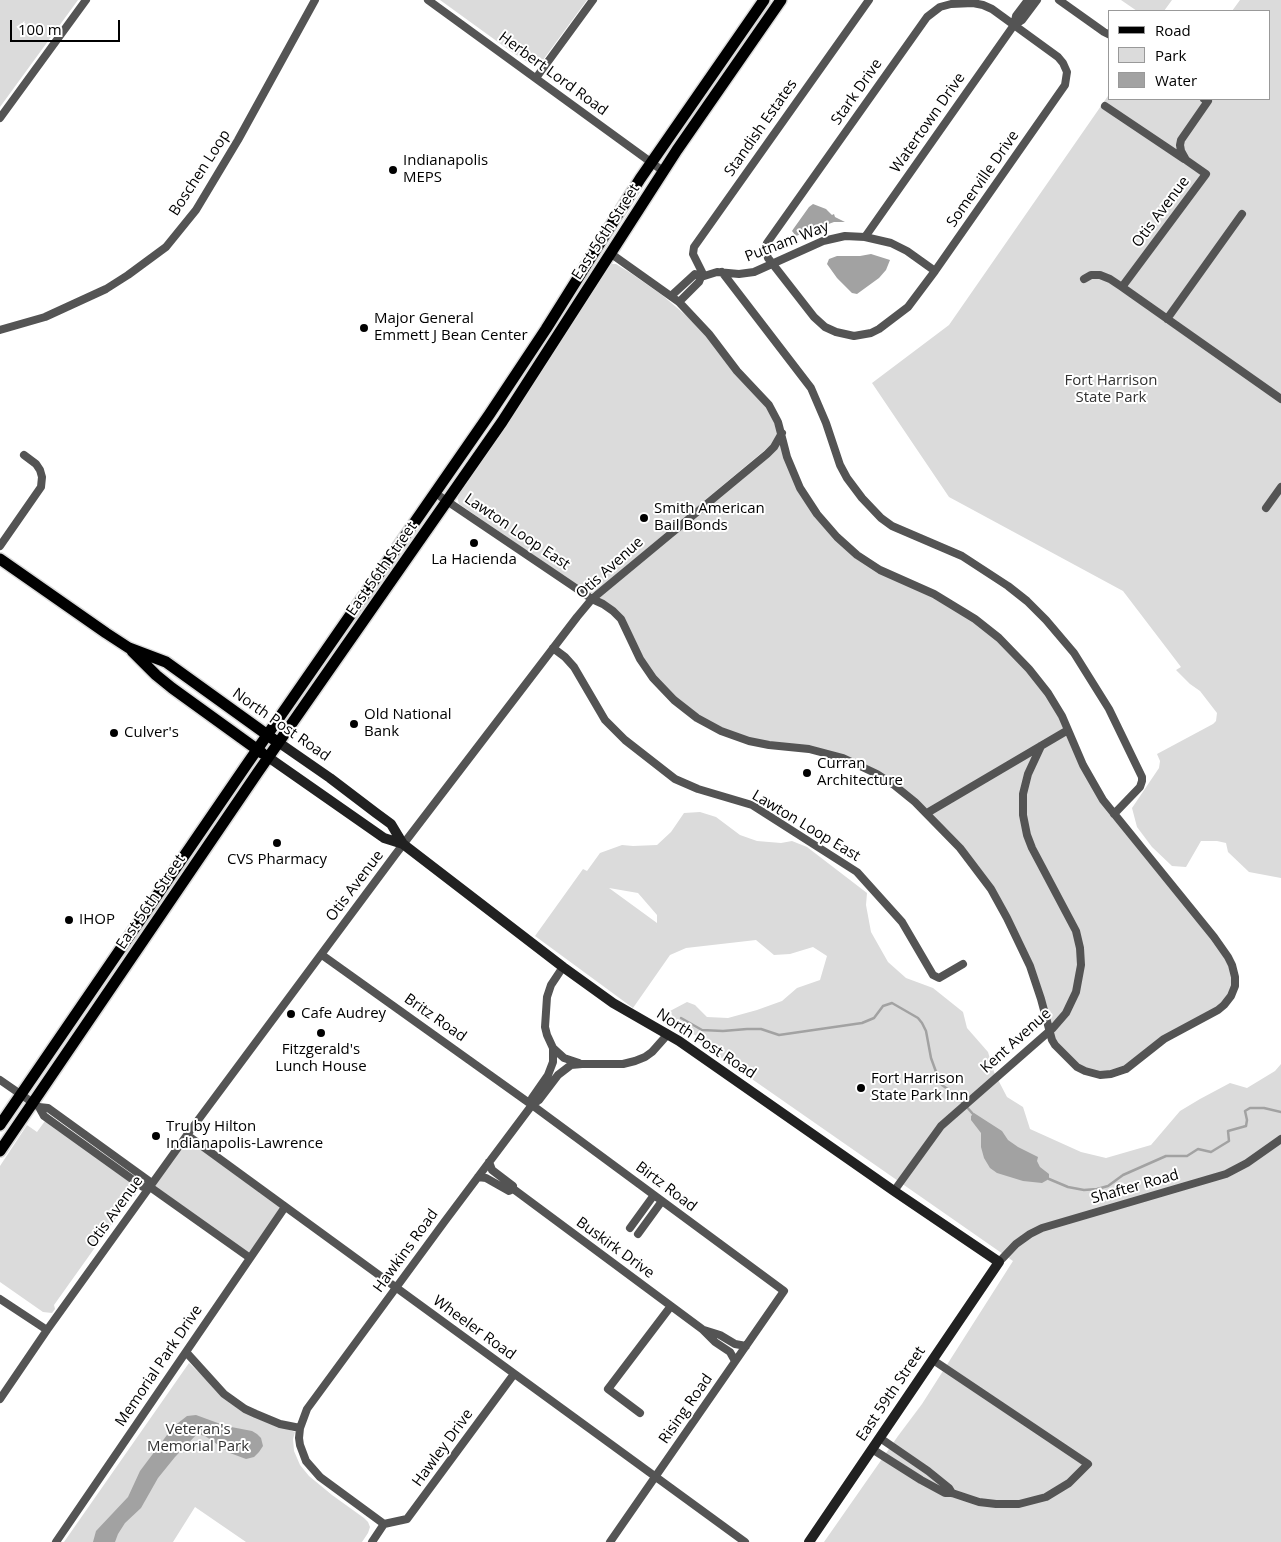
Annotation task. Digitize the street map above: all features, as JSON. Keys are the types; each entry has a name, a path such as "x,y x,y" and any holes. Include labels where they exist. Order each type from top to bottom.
{"main road":[{"name":"East 56th Street","path":"0,1151 141,918 489,416 651,163 764,0"},
{"name":"East 56th Street","path":"0,1125 31,1101 121,972 444,499 526,386 663,171 781,0"},
{"name":"North Post Road","path":"0,559 129,648 172,688 268,757"},
{"name":"North Post Road","path":"129,648 166,662 278,742"},
{"path":"170,901 166,898 166,894 180,872 181,860"},
{"path":"121,972 121,964 144,925 141,918"}],"street":[{"path":"0,118 86,0"},
{"name":"Boschen Loop","path":"0,330 45,317 106,289 166,247 201,202 238,140 315,0"},
{"name":"Herbert Lord Road","path":"428,0 663,171"},
{"path":"536,78 593,0"},
{"name":"Standish Estates","path":"702,276 693,254 694,247 869,0"},
{"name":"Watertown Drive","path":"865,237 1014,25 1016,16 1028,0"},
{"name":"Watertown Drive","path":"1014,25 1022,20 1037,0"},
{"path":"1059,0 1108,34"},
{"name":"Stark Drive","path":"772,264 766,253 767,243 930,14 946,5 977,4 987,7 1014,25"},
{"name":"Somerville Drive","path":"772,264 820,323 836,332 854,336 878,330 908,307 1066,83 1066,69 1060,58 1014,25"},
{"name":"Otis Avenue","path":"1122,287 1206,174 1186,160 1180,151 1181,140 1208,101 1206,100"},
{"path":"1105,106 1186,160"},
{"path":"1166,318 1242,214"},
{"name":"Putnam Way","path":"671,296 695,274 702,276 722,272 739,274 754,272 823,241 840,237 865,237 886,241 901,248 935,271"},
{"name":"Lawton Loop East","path":"444,499 617,615 649,672 668,695 697,718 721,731 749,741 810,749 855,763 889,781 910,797 965,853 994,894 1030,966 1049,1032 1055,1045 1077,1067 1096,1074 1111,1074 1129,1068 1164,1039 1224,1005 1234,990 1234,971 1224,950 1114,814 1092,783 1058,710 1038,680 1014,652 975,619 946,601 872,565 833,534 816,514 800,488 788,457 776,416 769,405 737,371 709,334 679,302 610,253"},
{"path":"722,272 812,388 836,455 847,478 881,518 898,529 954,552 992,574 1035,608 1058,632 1074,653 1109,709 1142,777 1141,786 1114,814"},
{"path":"1084,279 1091,275 1100,275 1110,279 1281,399"},
{"path":"679,302 699,282 702,276"},
{"name":"Otis Avenue","path":"0,1399 47,1330 187,1135 403,844 592,599 767,454 774,447 782,433"},
{"path":"0,546 40,491 42,477 40,470 36,464 24,455"},
{"path":"1266,508 1281,487"},
{"name":"Lawton Loop East","path":"553,648 574,667 603,717 614,730 667,773 695,788 752,805 858,872 902,922 933,976 939,978 963,964"},
{"path":"926,813 1068,730"},
{"name":"North Post Road","path":"278,742 344,788 391,824 403,844"},
{"name":"Kent Avenue","path":"894,1191 937,1131 1060,1022 1077,989 1081,965 1076,931 1035,854 1025,828 1023,801 1025,784 1033,761 1041,746"},
{"name":"North Post Road","path":"268,757 384,838 403,844 563,967 625,1011 668,1034 999,1262"},
{"name":"Britz Road","path":"322,954 532,1105"},
{"name":"Hawkins Road","path":"532,1105 532,1098 551,1069 553,1062 553,1048 545,1027 547,996 551,984 563,967"},
{"name":"Hawkins Road","path":"300,1428 304,1414 396,1287 532,1105 539,1100 558,1075 572,1065 623,1064 635,1061 645,1057 654,1050 668,1034"},
{"path":"553,1048 564,1058 582,1064"},
{"path":"0,1080 31,1101 44,1116 143,1187 150,1187 250,1258"},
{"name":"Birtz Road","path":"532,1105 784,1291"},
{"name":"Wheeler Road","path":"187,1135 745,1542"},
{"name":"Shafter Road","path":"999,1262 1016,1244 1042,1228 1226,1174 1247,1163 1281,1139"},
{"name":"Buskirk Drive","path":"489,1162 492,1170 512,1188 702,1329 715,1342 730,1352 735,1361"},
{"name":"Buskirk Drive","path":"478,1177 486,1178 509,1191 512,1188"},
{"path":"630,1228 654,1195"},
{"path":"638,1234 662,1201"},
{"name":"Memorial Park Drive","path":"56,1542 285,1206"},
{"name":"East 59th Street","path":"809,1542 999,1262"},
{"name":"Rising Road","path":"610,1542 784,1291"},
{"path":"0,1299 47,1330"},
{"path":"640,1413 608,1389 671,1306"},
{"name":"Buskirk Drive","path":"702,1329 720,1335 735,1344 746,1346"},
{"path":"186,1352 224,1394 256,1414 280,1424 300,1428 300,1445 310,1467 320,1478 384,1524 372,1542"},
{"path":"872,1449 945,1493 952,1493 987,1503 1011,1504 1046,1497 1076,1478 1088,1464 933,1360"},
{"name":"Hawley Drive","path":"384,1524 407,1519 514,1374"},
{"path":"880,1438 928,1471 949,1488 952,1493"}],"green space":[{"path":"0,0 78,0 0,107"},
{"path":"440,0 587,0 543,60 536,66 509,50"},
{"path":"1121,0 1172,0 1165,10 1136,10"},
{"name":"Fort Harrison State Park","path":"1240,0 1281,0 1281,878 1249,872 1228,852 1226,843 1201,841 1186,867 1172,866 1152,847 1137,827 1132,808 1159,768 1160,761 1157,754 1213,724 1216,721 1217,713 1200,691 1176,670 1181,667 1123,591 949,497 872,383 949,325 1108,96 1108,100 1271,100 1271,10 1233,10"},
{"path":"610,264 616,264 662,295 704,333 770,411 778,432 771,445 590,594 459,504 457,497"},
{"path":"778,442 807,500 857,555 975,619 1048,693 1092,783 1214,937 1235,977 1224,1005 1185,1027 1118,1073 1085,1071 1055,1045 1041,999 991,889 921,807 852,761 769,745 721,731 661,688 623,623 592,599"},
{"path":"700,812 716,817 740,835 757,841 781,843 792,841 807,847 867,893 866,905 871,932 888,962 906,978 933,988 963,1012 967,1028 988,1052 994,1072 1007,1097 1023,1107 1030,1129 1081,1152 1106,1158 1151,1145 1180,1111 1230,1083 1247,1088 1275,1071 1281,1064 1281,1542 824,1542 922,1404 1013,1261 693,1038 699,1037 678,1027 670,1011 687,1002 695,1005 707,1017 728,1018 757,1010 782,1001 797,988 820,980 827,956 813,947 790,954 774,955 756,940 686,948 670,955 633,1008 535,936 583,869 587,871 600,853 622,845 657,845 671,832 684,813","holes":["609,888 638,893 657,915 657,923"]},
{"path":"45,1121 134,1184 133,1189 136,1195 131,1197 54,1305 55,1309 52,1313 43,1312 0,1282 0,1166 27,1125 37,1132"},
{"path":"187,1135 285,1207 250,1258 150,1187"},
{"name":"Veteran's Memorial Park","path":"189,1363 213,1386 279,1426 295,1432 293,1439 294,1451 300,1465 309,1476 368,1522 370,1527 362,1542 246,1542 195,1507 173,1542 64,1542"}],"water":[{"path":"813,204 826,209 832,215 834,214 835,217 845,222 834,222 796,236 792,231"},
{"path":"871,254 890,260 886,270 879,278 857,294 852,293 837,278 827,264 829,259 837,256"},
{"path":"974,1113 1002,1131 1008,1140 1018,1147 1038,1157 1037,1161 1040,1167 1049,1174 1049,1179 1042,1183 1023,1181 997,1173 990,1168 984,1158 981,1147 981,1133 971,1120 971,1116"},
{"path":"196,1415 226,1426 252,1431 261,1438 263,1446 254,1457 246,1459 230,1453 205,1436 197,1434 158,1478 141,1508 125,1523 115,1542 93,1542 96,1531 128,1497 140,1471 173,1427 187,1416"}],"waterway":[{"path":"681,1018 702,1030 761,1029 779,1035 862,1023 874,1018 883,1006 892,1003 918,1018 922,1023 926,1031 931,1058 939,1080 973,1114"},
{"path":"1049,1179 1068,1187 1084,1190 1108,1186 1123,1175 1166,1156 1187,1156 1198,1149 1211,1152 1229,1141 1228,1131 1246,1126 1245,1111 1250,1108 1264,1108 1281,1112"}],"place":[{"name":"Indianapolis MEPS","path":"393,170"},
{"name":"Major General Emmett J Bean Center","path":"364,328"},
{"name":"Smith American Bail Bonds","path":"644,518"},
{"name":"La Hacienda","path":"474,543"},
{"name":"Old National Bank","path":"354,724"},
{"name":"Culver's","path":"114,733"},
{"name":"Curran Architecture","path":"807,773"},
{"name":"CVS Pharmacy","path":"277,843"},
{"name":"IHOP","path":"69,920"},
{"name":"Cafe Audrey","path":"291,1014"},
{"name":"Fitzgerald's Lunch House","path":"321,1033"},
{"name":"Fort Harrison State Park Inn","path":"861,1088"},
{"name":"Tru by Hilton Indianapolis-Lawrence","path":"156,1136"}]}
